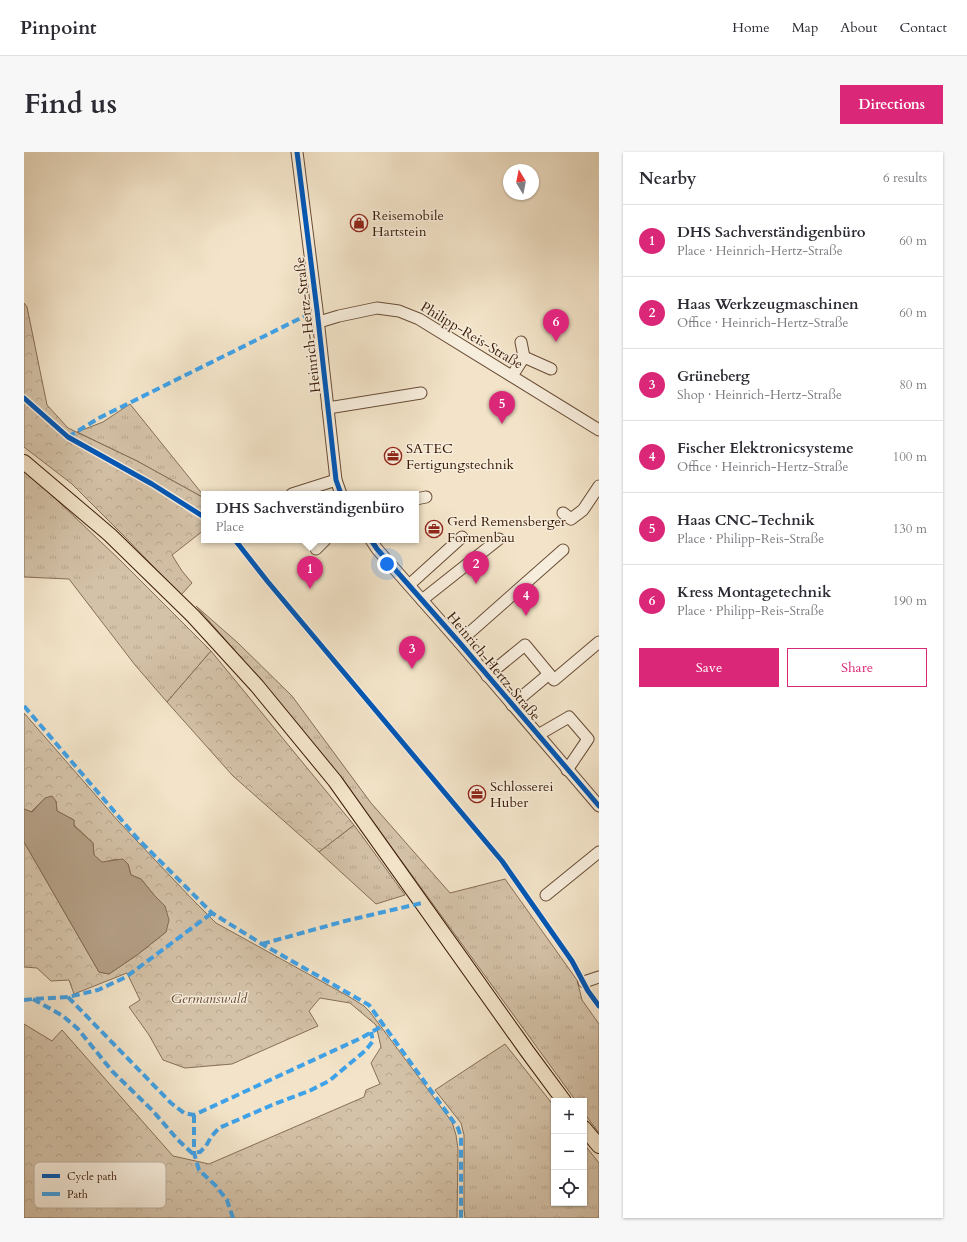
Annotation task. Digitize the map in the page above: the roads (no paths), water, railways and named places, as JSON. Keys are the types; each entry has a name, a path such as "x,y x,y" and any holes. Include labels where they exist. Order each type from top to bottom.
{"main road":[{"path":"24,462 110,535 193,616 257,686 335,781 526,1051 562,1098"},
{"path":"587,1132 599,1146"}],"street":[{"name":"Heinrich-Hertz-Straße","path":"297,152 319,322 336,480 340,491"},
{"name":"Philipp-Reis-Straße","path":"319,322 377,308 399,312 419,320 599,430"},
{"path":"512,376 524,357 521,342"},
{"path":"524,357 550,369"},
{"path":"328,408 421,393"},
{"path":"301,491 336,480"},
{"path":"563,513 570,519 583,510 599,486"},
{"path":"409,585 462,537"},
{"path":"422,600 500,539"},
{"path":"316,548 322,543"},
{"name":"Heinrich-Hertz-Straße","path":"373,543 599,806"},
{"path":"459,642 563,550"},
{"path":"488,676 525,645 554,680 599,642"},
{"path":"512,705 549,674"},
{"path":"538,735 569,717 588,739 567,770"},
{"path":"546,895 599,852"},
{"path":"584,982 599,977"}],"place":[{"name":"Reisemobile Hartstein","path":"359,223"},
{"name":"Kress Montagetechnik","path":"556,342"},
{"name":"Haas CNC-Technik","path":"502,424"},
{"name":"SATEC Fertigungstechnik","path":"393,456"},
{"name":"Gerd Remensberger Formenbau","path":"434,529"},
{"name":"Haas Werkzeugmaschinen","path":"476,584"},
{"name":"DHS Sachverständigenbüro","path":"310,589"},
{"name":"Fischer Elektronicsysteme","path":"526,616"},
{"name":"Grüneberg","path":"412,669"},
{"name":"Schlosserei Huber","path":"477,794"}],"park label":[{"name":"Germanswald","path":"209,998"}]}
